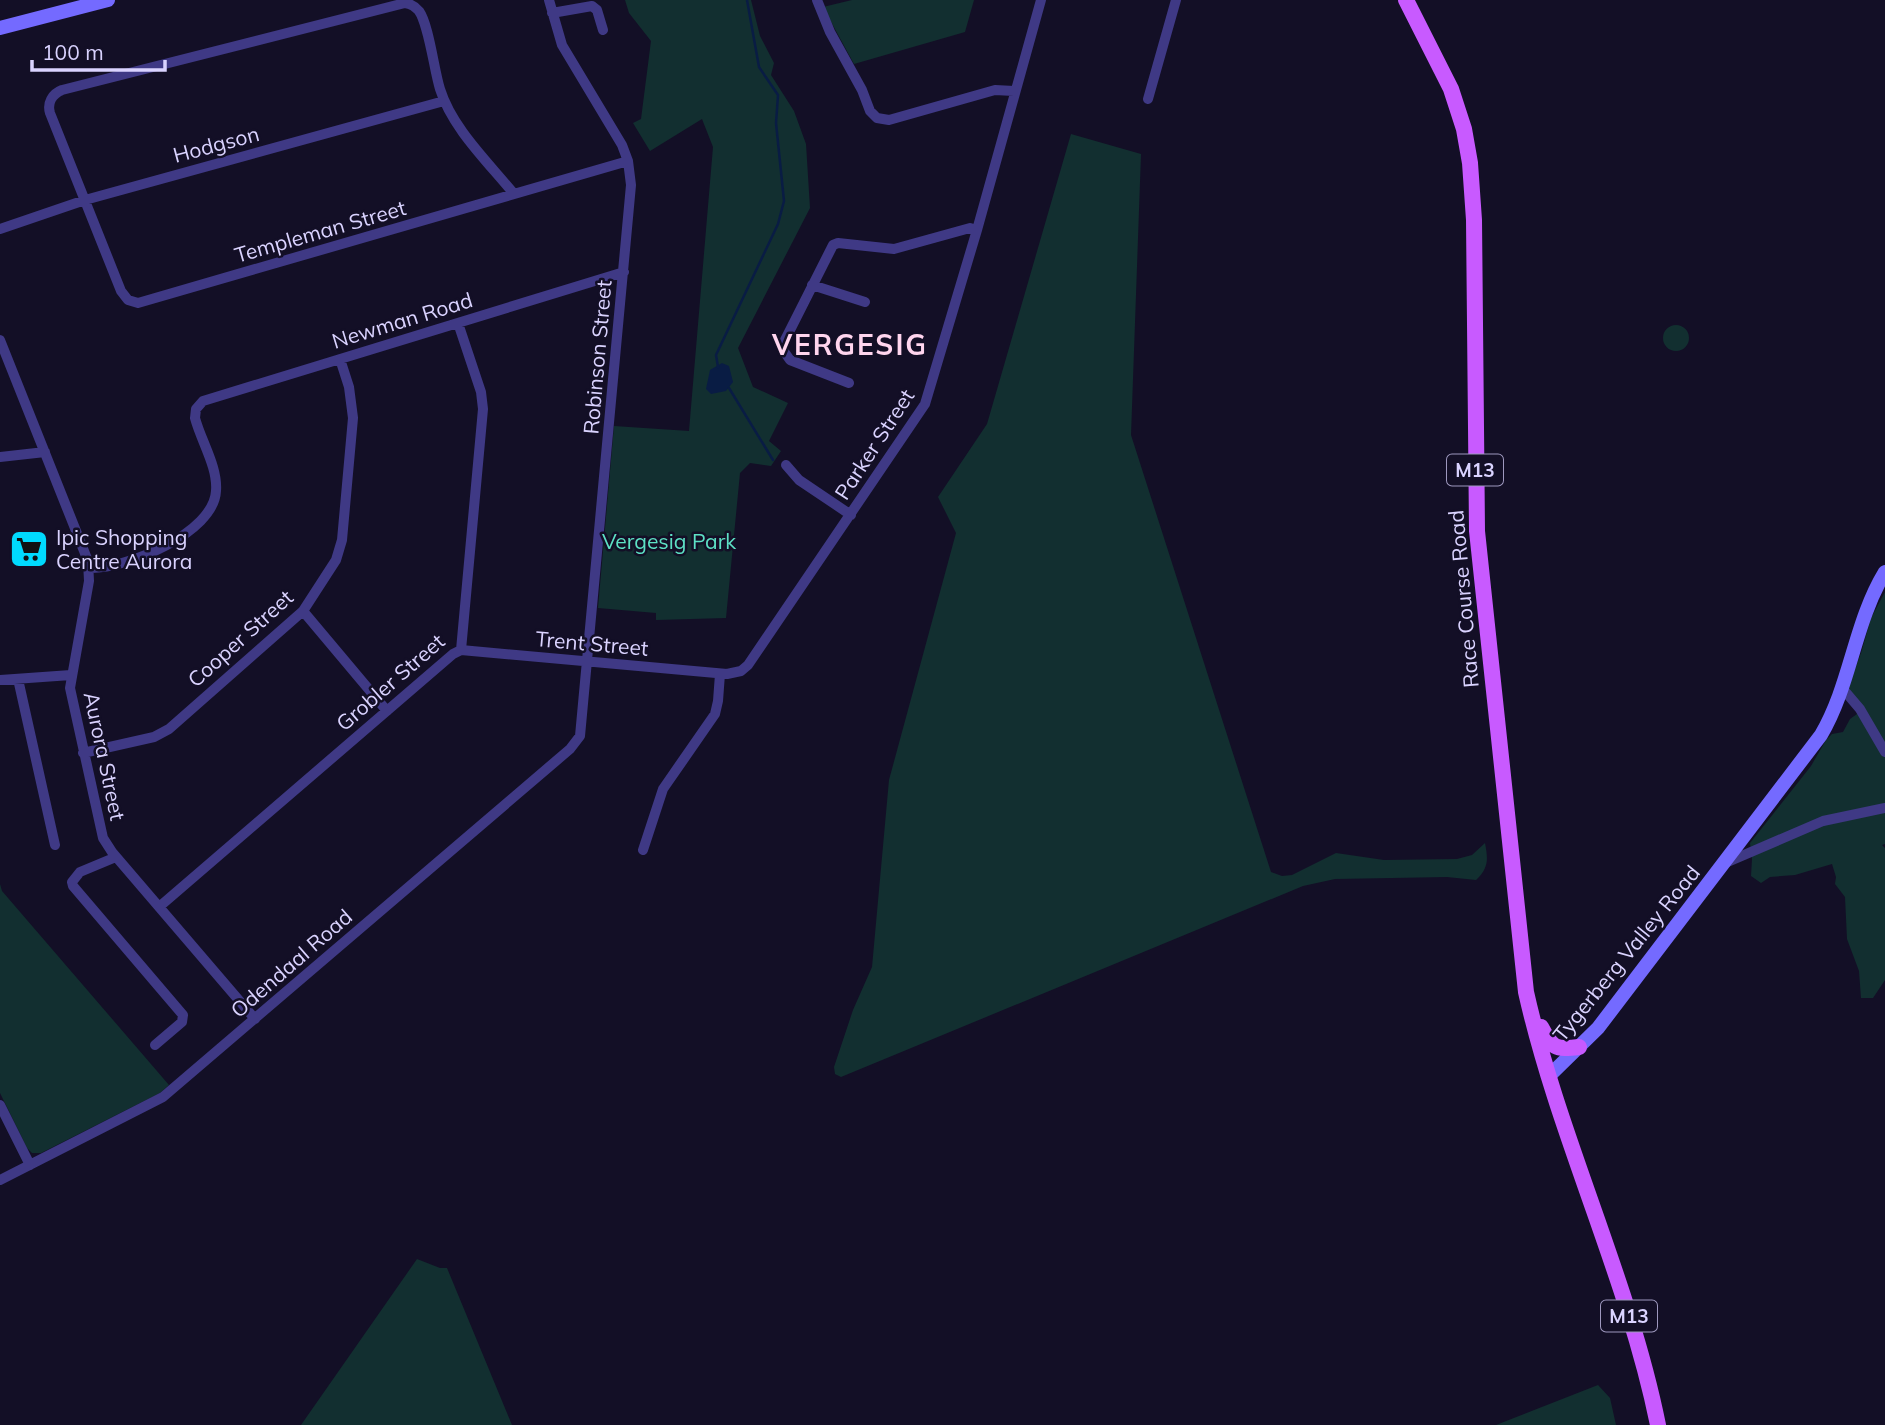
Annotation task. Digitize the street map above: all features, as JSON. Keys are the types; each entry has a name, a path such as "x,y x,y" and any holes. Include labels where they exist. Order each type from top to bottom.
{"main road":[{"path":"0,28 108,0"},
{"name":"Race Course Road","path":"1406,0 1451,89 1464,129 1470,163 1474,220 1477,542 1521,951 1530,1006 1549,1076"},
{"name":"Tygerberg Valley Road","path":"1549,1076 1611,1012 1813,747 1834,713 1868,602 1885,572"},
{"path":"1530,1006 1550,1044 1564,1049 1579,1047"},
{"name":"M13","path":"1549,1076 1622,1292 1647,1376 1658,1425"}],"street":[{"name":"Robinson Street","path":"549,0 562,45 614,130 628,161 631,194 580,736"},
{"path":"817,0 870,111 877,118 889,120 995,90 1014,91"},
{"name":"Parker Street","path":"720,674 736,673 748,665 925,404 1041,0"},
{"path":"1148,99 1176,0"},
{"name":"Templeman Street","path":"444,101 423,19 416,8 405,3 62,90 53,96 49,109 123,294 128,300 138,303 628,161"},
{"path":"552,13 592,6 597,10 603,30"},
{"path":"444,101 464,132 513,194"},
{"name":"Hodgson","path":"0,229 85,200 444,101"},
{"path":"849,383 790,360 784,354 784,342 831,247 835,243 898,248 970,228 977,230"},
{"name":"Newman Road","path":"90,568 108,566 165,548 209,513 216,497 216,479 196,422 196,409 206,400 624,272"},
{"path":"812,285 865,302"},
{"name":"Grobler Street","path":"159,906 453,654 461,650 483,409 481,392 458,323"},
{"name":"Aurora Street","path":"0,340 83,544 90,568 71,675 70,698 105,842 255,1019"},
{"name":"Cooper Street","path":"83,754 164,732 303,611 332,569 342,540 353,418 349,387 340,359"},
{"path":"0,457 45,452"},
{"path":"786,465 799,480 851,515"},
{"path":"303,611 387,711"},
{"name":"Trent Street","path":"461,650 720,674"},
{"path":"643,850 663,789 715,714 720,674"},
{"path":"0,680 71,675"},
{"path":"18,679 55,845"},
{"path":"1843,689 1860,709 1885,752"},
{"name":"Odendaal Road","path":"0,1180 163,1097 570,749 580,736"},
{"path":"1723,864 1823,821 1885,808"},
{"path":"116,857 76,875 72,882 183,1015 182,1021 155,1045"},
{"path":"0,1105 30,1165"}],"green space":[{"name":"Vergesig Park","path":"625,0 751,0 760,36 774,63 771,75 794,111 806,144 810,208 738,348 753,387 788,403 769,441 781,451 771,466 750,463 740,473 726,618 656,620 656,613 598,608 614,426 689,431 713,147 702,119 650,151 633,123 641,119 651,41 629,13"},
{"path":"852,0 974,0 965,32 854,64 823,7"},
{"path":"1071,134 1141,154 1131,435 1271,872 1282,876 1292,875 1336,853 1384,860 1457,859 1472,855 1485,843 1486,863 1476,880 1447,877 1335,879 1303,886 841,1077 835,1074 834,1067 853,1010 872,967 889,780 956,533 938,497 987,424"},
{"path":"1676,325 1685,329 1689,338 1685,347 1676,351 1667,347 1663,338 1667,329"},
{"path":"1885,592 1885,844 1882,845 1885,848 1885,980 1873,998 1861,998 1859,971 1847,939 1845,897 1835,884 1832,864 1795,875 1770,877 1761,883 1751,876 1750,843 1811,766 1826,740 1832,734 1843,732 1850,719 1857,714 1849,689 1850,682 1871,618"},
{"path":"0,884 2,891 169,1085 160,1093 41,1153 32,1153 27,1148 0,1093"},
{"path":"417,1259 447,1268 512,1425 301,1425"},
{"path":"1598,1385 1610,1398 1616,1425 1496,1425"}],"water":[{"path":"722,363 729,366 733,382 726,391 711,394 706,389 710,370"}],"waterway":[{"path":"718,367 716,355 778,224 784,201 776,123 778,95 759,67 747,0"},
{"path":"729,388 773,460"}],"place":[{"name":"Ipic Shopping Centre Aurora","path":"29,549"}],"district":[{"name":"VERGESIG","path":"850,344"}]}
